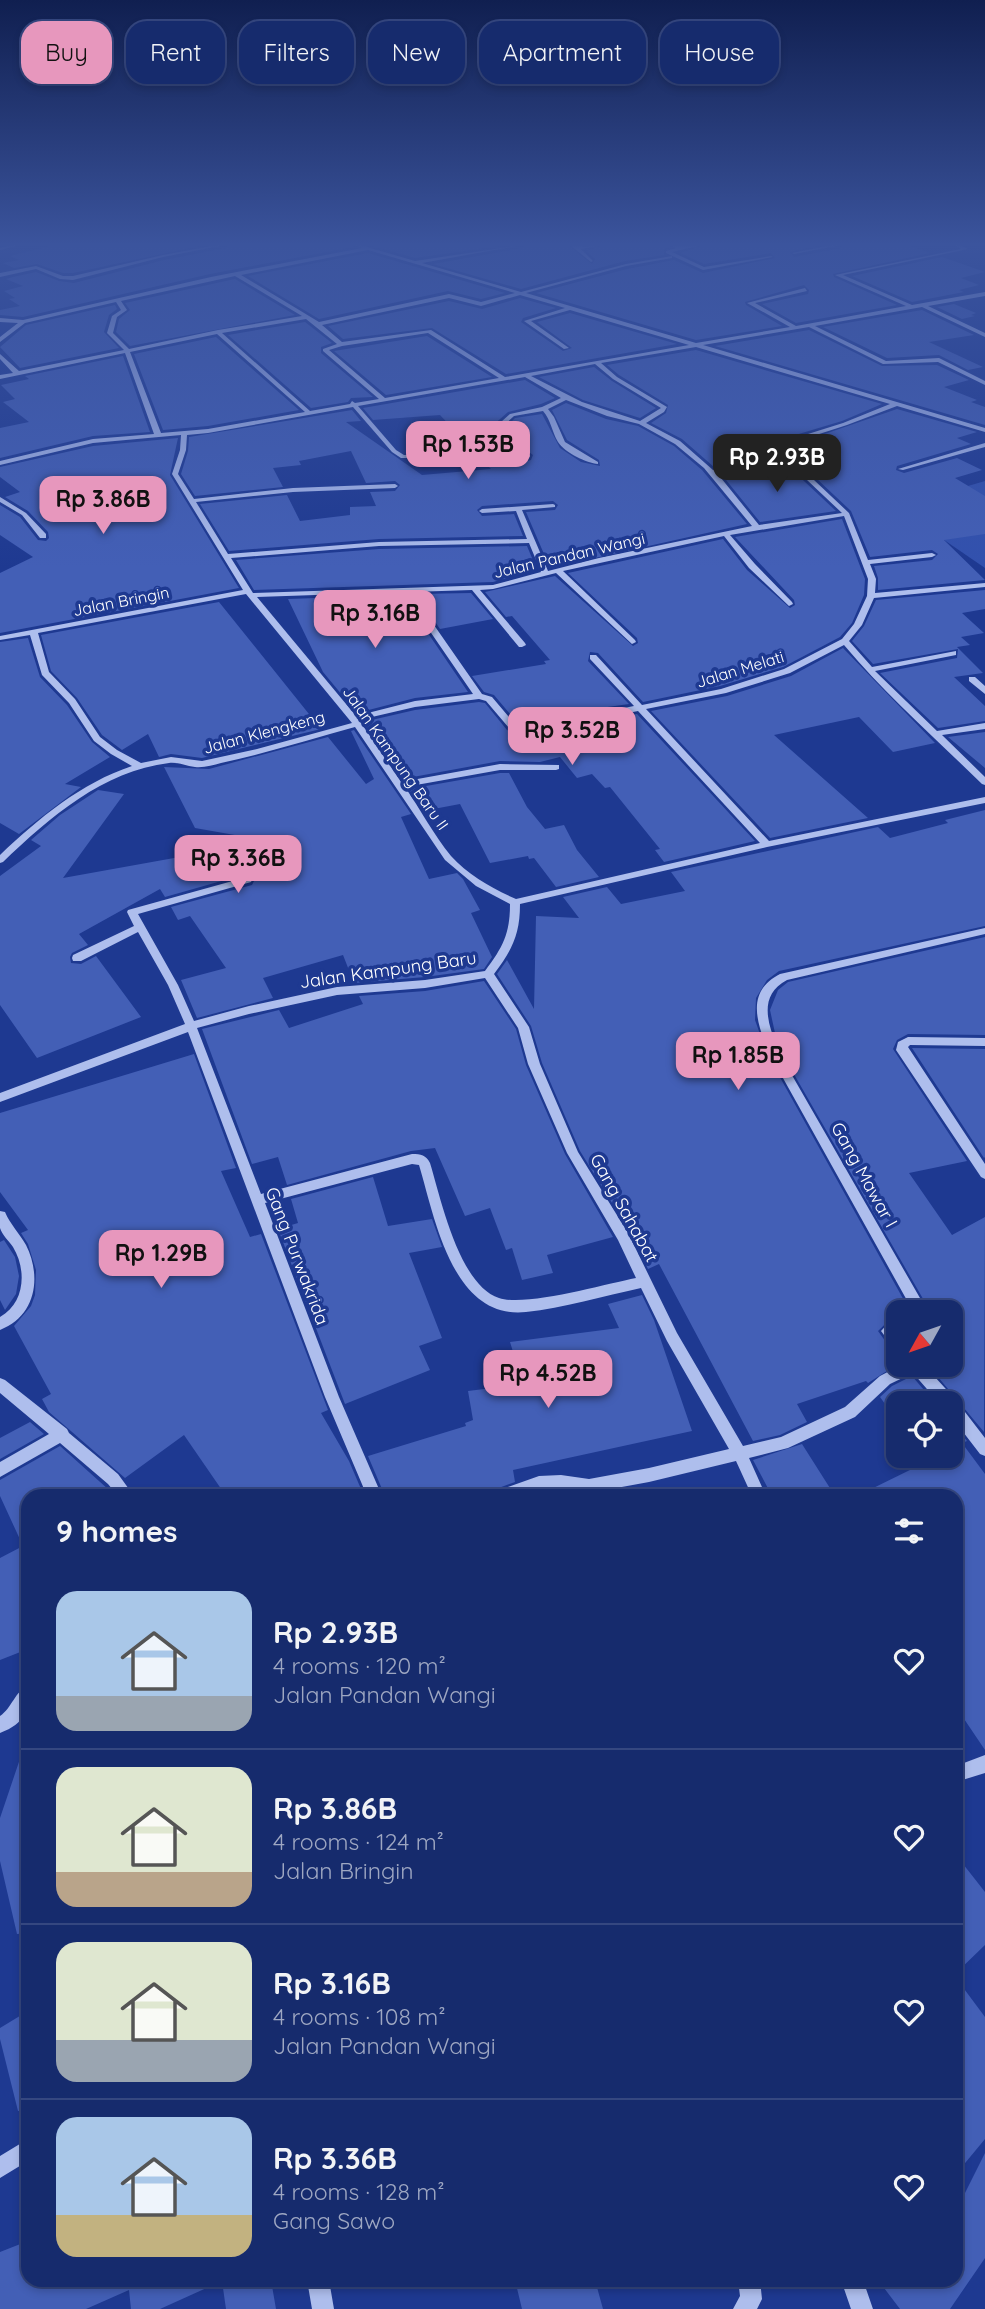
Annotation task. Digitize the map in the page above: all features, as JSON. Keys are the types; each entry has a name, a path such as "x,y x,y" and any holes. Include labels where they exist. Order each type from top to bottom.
{"street":[{"path":"0,377 114,353"},
{"path":"128,353 151,409 158,435"},
{"path":"241,353 308,412"},
{"path":"328,353 382,398"},
{"path":"463,353 503,378"},
{"path":"0,463 93,441 184,433 653,353"},
{"path":"721,353 985,430"},
{"path":"865,353 885,363 939,360 985,383"},
{"path":"0,356 17,373"},
{"path":"597,363 615,378 664,408 640,422"},
{"path":"523,374 565,398 640,422 689,448 713,472 757,527"},
{"path":"507,447 495,442 496,429 512,415 544,409 565,398"},
{"path":"352,403 400,456 469,456 500,461 528,456"},
{"path":"896,404 845,425 776,444 776,447 847,514 872,579 871,596 985,585"},
{"path":"544,409 553,416 560,440 565,446 596,463"},
{"name":"Jalan Kampung Baru II","path":"184,433 183,450 175,474 250,593 356,721 448,858 468,877 491,892 515,902"},
{"path":"901,469 985,445"},
{"path":"0,451 10,459"},
{"path":"713,472 791,461"},
{"path":"191,501 280,491 395,486"},
{"path":"0,499 24,514 43,536"},
{"path":"482,511 553,506"},
{"path":"518,508 547,575"},
{"name":"Jalan Pandan Wangi","path":"250,593 475,589 757,527 847,514"},
{"path":"405,532 406,544"},
{"path":"727,535 752,566 789,604"},
{"path":"226,556 406,544 531,541"},
{"path":"866,562 932,555"},
{"path":"559,572 632,642"},
{"path":"475,589 522,645"},
{"name":"Jalan Melati","path":"407,592 479,696 489,699 512,726 639,709 756,682 787,671 845,641 858,625 871,596"},
{"name":"Jalan Bringin","path":"0,639 250,593"},
{"path":"34,633 45,673 65,693 97,739 141,767"},
{"path":"845,641 870,670 985,782"},
{"path":"870,670 953,653"},
{"path":"593,657 767,844"},
{"path":"972,679 985,691"},
{"name":"Jalan Klengkeng","path":"0,860 40,823 75,797 100,782 141,767 170,760 200,765 415,704 479,696"},
{"path":"934,734 985,726"},
{"path":"400,785 483,769 556,767"},
{"path":"515,902 767,844 985,800"},
{"path":"77,958 140,927 132,912 247,880"},
{"name":"Jalan Kampung Baru","path":"1,1096 191,1026 249,1010 337,991 425,984 488,974 510,946 515,924 515,902"},
{"name":"Gang Purwakrida","path":"140,927 173,985 191,1026 332,1397 371,1489"},
{"name":"Gang Mawar I","path":"914,1300 781,1068 763,1016 762,1003 766,989 784,977 985,931"},
{"name":"Gang Sahabat","path":"488,974 523,1027 534,1064 573,1153 623,1237 672,1337 740,1454 756,1489"},
{"path":"985,1042 908,1041 902,1045 902,1050 985,1174"},
{"path":"256,1200 420,1159 424,1163 454,1253 465,1275 476,1290 493,1302 512,1307 526,1306 645,1282"},
{"path":"0,1216 22,1250 28,1286 23,1307 0,1324"},
{"path":"522,1489 540,1483 561,1482 590,1486 783,1443 850,1412 891,1377"},
{"path":"926,1377 938,1391"},
{"path":"0,1384 62,1434 121,1489"},
{"path":"963,1421 985,1449"},
{"path":"0,1470 62,1434"},
{"path":"0,1725 12,1718 21,1704"},
{"path":"963,1772 985,1764"},
{"path":"0,2168 21,2154"},
{"path":"319,2287 323,2309"},
{"path":"744,2309 751,2299 750,2287"},
{"path":"854,2287 862,2309"}],"shaded area":[{"path":"985,481 985,568 896,507"}],"building":[{"path":"5,353 95,353 20,368"},
{"path":"234,353 299,410 208,426 163,430 134,354"},
{"path":"248,353 321,353 373,397 351,398 348,402 311,408"},
{"path":"336,353 454,353 492,377 386,395"},
{"path":"472,353 627,353 506,374"},
{"path":"680,353 705,353 882,404 842,421 772,442 771,449 780,458 714,467 682,439 651,423 666,413 668,405 607,365"},
{"path":"738,353 855,353 882,366 937,365 969,380 944,387 977,400 971,402 985,407 985,425"},
{"path":"876,353 952,353 983,367 968,370 939,355 887,358"},
{"path":"123,356 150,432 93,436 0,458 0,428 29,422 3,402 15,399 1,385 29,379 25,376"},
{"path":"594,367 656,408 640,418 583,400 539,377"},
{"path":"525,380 555,398 508,412 491,427 492,445 511,450 510,444 501,439 502,431 515,418 542,414 560,448 581,462 600,466 599,460 567,440 552,410 566,403 606,419 638,426 674,446 702,470 747,524 550,568 526,512 555,510 558,505 553,501 482,506 477,510 482,516 514,514 523,536 379,539 229,551 200,504 287,495 300,521 350,515 350,507 376,506 370,492 395,491 400,485 395,481 366,483 351,451 299,461 301,465 273,468 283,487 195,496 181,474 189,437 352,410 361,421 346,422 422,475 491,469 485,463 508,466 531,460 533,455 529,452 507,456 476,453 440,415 373,420 363,408"},
{"path":"897,409 977,432 957,438 971,444 897,466 896,470 904,473 957,458 982,470 955,478 985,496 985,534 944,540 985,580 878,590 874,566 932,560 938,554 932,550 870,557 851,511 784,448"},
{"path":"178,438 170,475 239,588 0,633 0,573 33,557 0,535 0,505 20,517 38,540 46,541 49,538 48,532 28,511 5,497 20,492 0,477 0,467 93,446"},
{"path":"788,466 836,511 760,522 722,475"},
{"path":"842,519 865,579 864,595 852,623 840,637 783,667 720,686 643,702 598,653 590,652 588,661 629,704 515,720 494,695 484,692 472,676 546,664 544,661 550,660 512,616 506,617 485,592 555,576 633,646 638,643 637,638 568,573 723,539 747,570 790,608 795,605 794,600 735,537"},
{"path":"527,546 537,570 493,582 254,590 236,560 379,549"},
{"path":"985,590 985,609 962,613 984,633 961,637 970,645 957,647 983,673 954,677 985,706 985,721 938,728 880,673 957,658 958,649 873,664 852,641 864,626 876,600"},
{"path":"471,593 493,619 440,629 416,594"},
{"path":"402,595 468,692 415,698 357,713 323,672 288,599"},
{"path":"219,602 321,729 202,758 171,754 159,757 148,734 122,750 102,735 77,698 51,671 41,635"},
{"path":"28,638 40,677 67,705 92,742 110,757 65,784 81,787 19,834 0,823 0,642"},
{"path":"843,648 935,743 893,752 859,717 774,735 868,818 770,838 651,711 727,696 791,676"},
{"path":"485,703 507,730 512,732 637,714 755,841 664,862 655,850 660,849 610,787 605,788 592,774 577,778 560,757 540,762 500,761 402,779 363,722 415,710"},
{"path":"354,730 411,814 401,817 429,879 457,873 480,910 471,913 492,957 484,969 354,983 343,955 263,978 273,998 197,1018 181,980 226,968 190,916 178,920 171,907 252,885 255,879 246,874 165,897 160,889 79,934 88,945 72,953 70,957 71,963 81,964 96,956 141,1017 37,1058 0,1005 0,876 41,846 31,840 60,815 98,790 124,794 63,878 268,841 195,828 164,767 209,769 328,737 366,784 374,779 351,731"},
{"path":"985,732 985,768 948,737"},
{"path":"509,773 527,807 545,829 564,825 577,850 599,877 556,887 534,858 529,859 528,856 490,863 460,804 423,811 409,789"},
{"path":"985,810 985,926 779,971 767,980 756,998 755,1020 767,1054 904,1300 886,1300 886,1323 878,1331 886,1342 886,1372 868,1383 866,1381 797,1404 807,1422 780,1435 753,1441 659,1264 648,1269 630,1232 580,1151 542,1063 531,1026 497,974 507,960 534,1009 536,916 579,918 563,897 607,887 621,904 685,891 671,872 878,827 890,838 948,823 945,820"},
{"path":"985,937 985,1035 908,1034 897,1040 893,1049 967,1161 909,1173 952,1235 985,1217 984,1432 963,1407 963,1391 950,1391 938,1377 963,1377 963,1300 924,1300 791,1069 775,1033 770,1010 778,990 788,982"},
{"path":"484,981 516,1029 526,1065 565,1154 613,1237 547,1255 553,1273 522,1280 512,1248 506,1250 490,1208 465,1216 435,1148 411,1151 287,1185 278,1157 252,1164 202,1029 279,1010 289,1028 363,1004 359,996 425,991"},
{"path":"912,1048 985,1049 984,1158"},
{"path":"194,1054 236,1168 221,1171 250,1237 261,1234 328,1410 321,1413 349,1461 361,1489 221,1489 184,1435 125,1478 49,1412 42,1399 51,1394 14,1326 31,1306 35,1295 36,1270 28,1244 21,1233 28,1230 0,1192 0,1113"},
{"path":"373,1177 388,1226 432,1219 442,1247 409,1253 442,1338 419,1346 430,1370 345,1404 278,1229 298,1223 291,1199"},
{"path":"4,1240 15,1257 19,1276 16,1294 5,1310 0,1300 0,1242"},
{"path":"642,1295 654,1320 692,1431 513,1470 515,1482 496,1489 382,1489 368,1456 466,1426 465,1423 473,1420 468,1391 492,1388 486,1359 514,1355 510,1342 619,1328 608,1304"},
{"path":"913,1377 925,1391 887,1391"},
{"path":"886,1392 886,1404 885,1404 880,1397"},
{"path":"30,1422 44,1434 0,1459 0,1438"},
{"path":"802,1444 831,1489 768,1489 753,1460"},
{"path":"963,1444 985,1474 985,1750 963,1717 963,1489 871,1489 914,1468 963,1468"},
{"path":"60,1446 108,1489 21,1489 21,1542 0,1496 0,1480"},
{"path":"21,1547 21,1652 0,1660 0,1558"},
{"path":"21,1756 21,1934 17,1934 0,1861 0,1818"},
{"path":"963,1864 985,1892 985,1945 963,1966"},
{"path":"963,1987 985,2017 985,2139 963,2166"},
{"path":"21,2015 21,2111 18,2111 0,2039 0,2028"},
{"path":"985,2153 985,2258 950,2309 900,2309 883,2287 963,2287 963,2197"},
{"path":"21,2244 21,2287 209,2287 160,2309 131,2309 129,2290 86,2309 0,2309 0,2252"},
{"path":"223,2287 272,2287 276,2309 226,2309"},
{"path":"517,2287 597,2287 603,2309 522,2309"}]}
